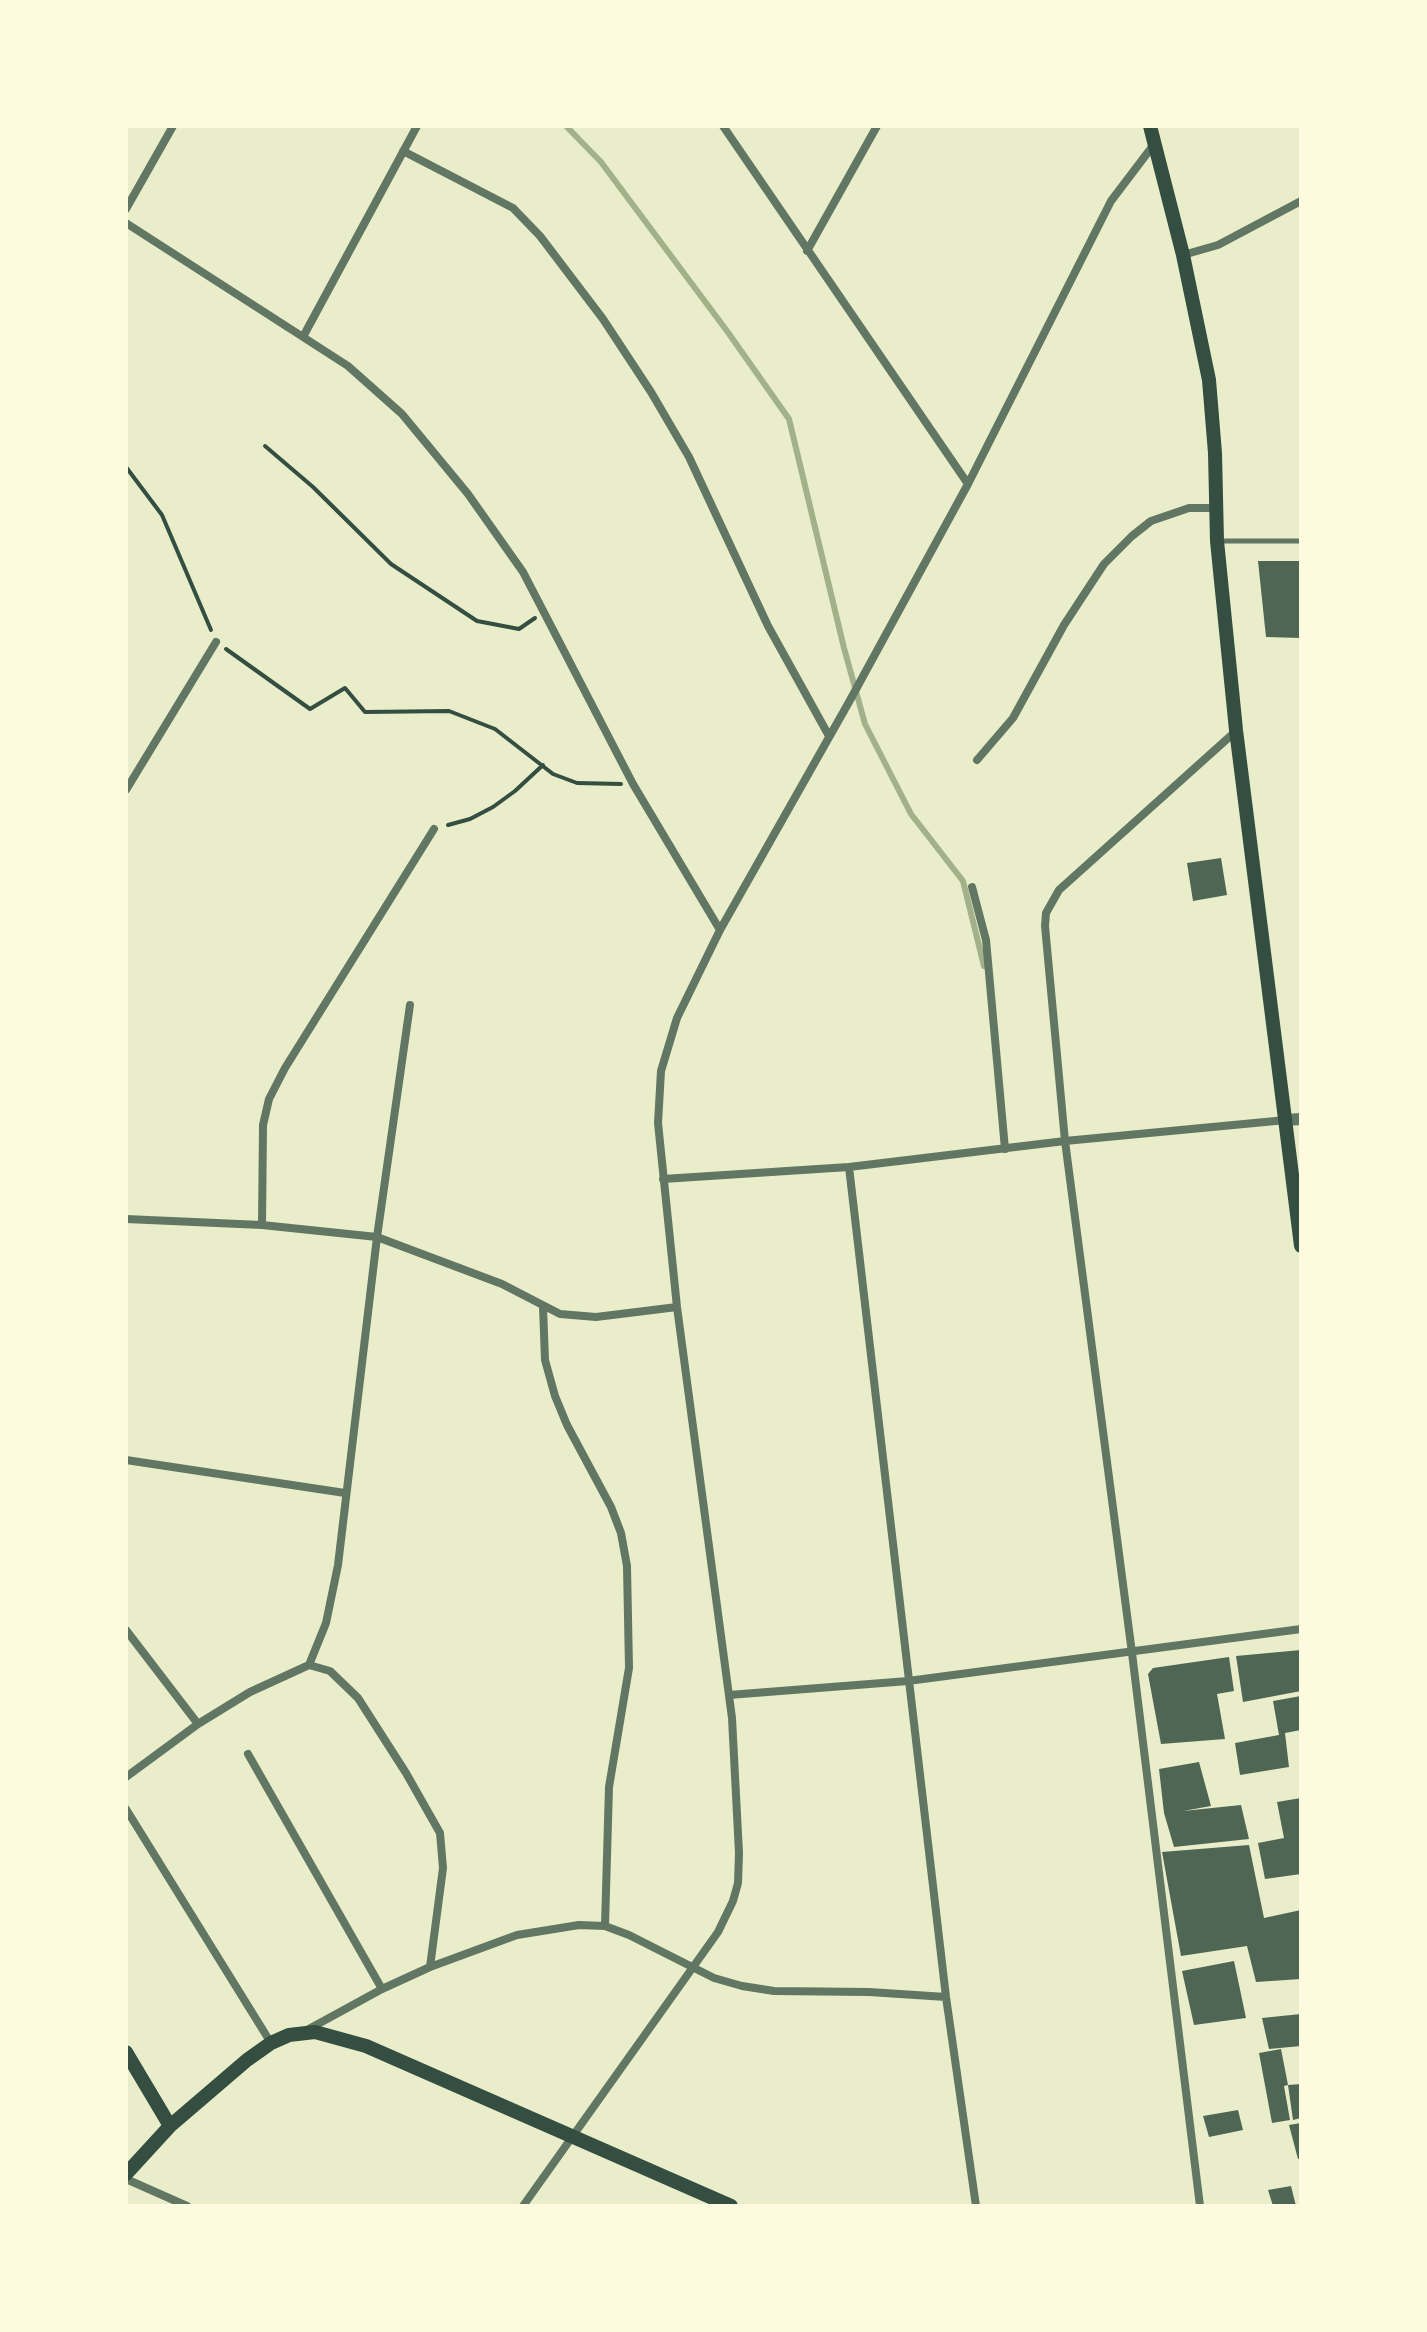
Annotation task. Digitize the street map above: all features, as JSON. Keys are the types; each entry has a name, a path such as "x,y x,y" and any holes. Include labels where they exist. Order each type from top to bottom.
{"main road":[{"path":"1150,126 1183,255 1209,380 1217,541 1236,730 1294,1119 1301,1246"},
{"path":"126,2177 170,2126 247,2060 271,2043 303,2032 327,2033 366,2046 731,2206"},
{"path":"126,2052 170,2126"}],"street":[{"path":"126,209 173,126"},
{"path":"304,335 417,126"},
{"path":"723,126 968,484"},
{"path":"807,251 877,126"},
{"path":"523,2206 694,1966 726,1917 738,1883 736,1774 729,1695 677,1307 658,1123 661,1071 677,1018 720,930 968,484 1111,201 1155,142"},
{"path":"403,151 513,208 540,236 603,319 689,457 768,626 829,736"},
{"path":"1183,255 1218,245 1301,201"},
{"path":"126,223 304,335 348,366 402,414 468,494 523,572 633,784 720,930"},
{"path":"977,760 1013,718 1064,625 1104,564 1151,521 1189,508 1216,508"},
{"path":"126,790 216,642"},
{"path":"1200,2206 1065,1141 1045,926 1050,903 1059,890 1236,730"},
{"path":"262,1225 263,1125 269,1099 285,1068 434,829"},
{"path":"972,887 986,940 1001,1150"},
{"path":"309,1665 326,1623 334,1592 377,1237 410,1005"},
{"path":"663,1179 849,1167 1065,1141 1294,1119"},
{"path":"849,1167 946,1997 976,2206"},
{"path":"126,1219 262,1225 377,1237 502,1284 560,1314 578,1317 677,1307"},
{"path":"543,1307 545,1360 555,1396 611,1507 621,1533 627,1566 629,1668 609,1787 605,1926"},
{"path":"126,1460 345,1493"},
{"path":"729,1695 908,1681 1301,1629"},
{"path":"126,1630 198,1724"},
{"path":"126,1777 198,1724 250,1692 309,1665 330,1671 358,1698 440,1833 443,1868 430,1967"},
{"path":"248,1754 382,1989"},
{"path":"126,1809 271,2043"},
{"path":"303,2032 430,1967 517,1935 579,1925 605,1926 728,1983 758,1989 946,1997"},
{"path":"126,2177 187,2206"}],"lane":[{"path":"1217,541 1301,541"}],"path":[{"path":"265,446 313,487 391,564 477,621 519,629 544,613"},
{"path":"126,467 162,515 216,642 310,709 345,688 365,712 449,711 495,729 553,774 577,783 633,784"},
{"path":"434,829 470,819 493,807 543,765"}],"building":[{"path":"1258,561 1301,561 1301,638 1266,637"},
{"path":"1221,858 1227,895 1193,901 1187,863"},
{"path":"1301,1650 1301,1691 1243,1702 1236,1656"},
{"path":"1229,1657 1234,1691 1217,1694 1225,1739 1161,1744 1148,1674 1153,1668"},
{"path":"1301,1696 1301,1730 1285,1733 1289,1767 1240,1775 1235,1743 1279,1735 1273,1701"},
{"path":"1199,1762 1211,1806 1183,1811 1241,1805 1249,1839 1174,1847 1164,1813 1159,1769"},
{"path":"1301,1798 1301,1874 1265,1879 1258,1843 1284,1838 1277,1802"},
{"path":"1249,1845 1264,1918 1301,1910 1301,1979 1256,1982 1247,1946 1181,1956 1162,1852"},
{"path":"1234,1961 1246,2018 1194,2025 1182,1971"},
{"path":"1301,2014 1301,2046 1269,2049 1262,2018"},
{"path":"1281,2049 1288,2085 1284,2086 1290,2120 1272,2123 1259,2053"},
{"path":"1301,2084 1301,2118 1293,2120 1288,2085"},
{"path":"1238,2110 1243,2130 1209,2137 1203,2116"},
{"path":"1301,2123 1301,2158 1298,2159 1289,2125"},
{"path":"1291,2186 1296,2206 1273,2206 1268,2190"}],"waterway":[{"path":"566,126 601,162 789,419 865,724 911,814 963,881 984,966"}]}
